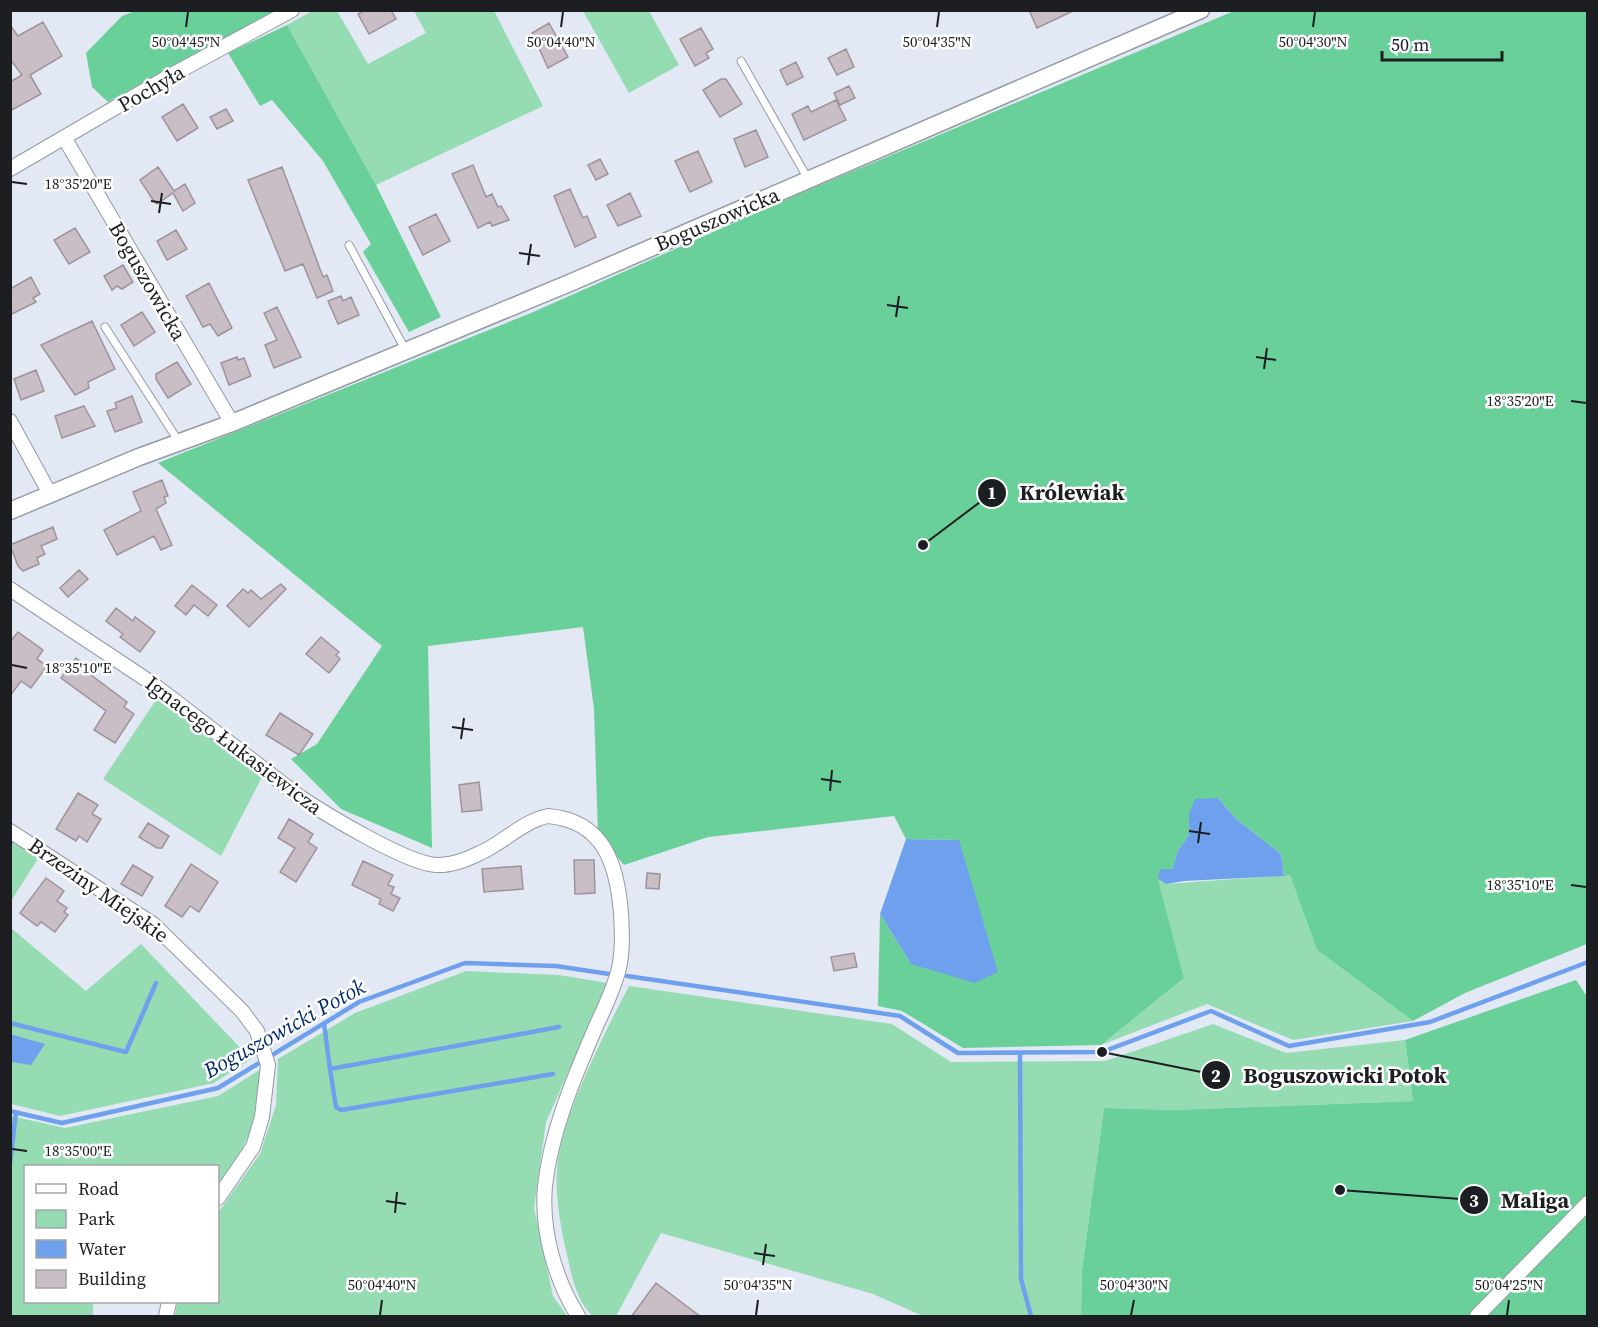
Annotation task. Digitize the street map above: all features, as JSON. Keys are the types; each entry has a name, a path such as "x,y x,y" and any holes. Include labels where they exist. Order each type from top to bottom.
{"street":[{"name":"Pochyła","path":"10,169 166,78 292,10"},
{"name":"Boguszowicka","path":"10,511 406,351 1201,10"},
{"name":"Boguszowicka","path":"65,139 232,423"},
{"path":"10,421 50,494"},
{"name":"Ignacego Łukasiewicza","path":"10,589 153,684 308,802 413,859 438,865 465,860 548,816 578,823 594,834 616,873 619,891 620,964 613,990 558,1128 547,1173 544,1200 547,1233 556,1269 578,1317"},
{"name":"Brzeziny Miejskie","path":"10,831 133,910 172,940 242,1011 257,1031 267,1059 266,1096 258,1134 245,1159 219,1197"},
{"path":"1477,1317 1587,1203"}],"lane":[{"path":"741,61 808,179"},
{"path":"349,245 406,351"},
{"path":"105,327 179,442"}],"green space":[{"path":"135,11 274,11 108,102 92,87 86,53 122,16"},
{"path":"312,11 337,11 368,64 426,33 414,11 494,11 543,106 376,185 287,25"},
{"path":"583,11 649,11 679,65 629,93"},
{"path":"1234,11 1587,11 1587,944 1465,993 1413,1021 1317,950 1290,875 1284,876 1281,854 1236,819 1218,798 1189,814 1189,835 1177,852 1173,870 1158,879 1184,978 1101,1045 963,1048 902,1011 878,1006 880,914 911,964 959,840 906,839 894,816 708,837 624,865 598,834 594,709 583,627 428,646 432,848 341,809 291,759 317,744 382,646 158,463 531,313 799,194"},
{"path":"287,25 376,185 441,317 409,332 363,252 371,244 323,161 272,100 260,106 228,53"},
{"path":"160,694 267,778 261,779 221,856 103,779"},
{"path":"11,842 39,857 11,901"},
{"path":"1290,875 1317,950 1413,1021 1293,1040 1207,1004 1101,1045 1184,978 1158,879 1166,884"},
{"path":"11,928 86,991 141,944 251,1059 214,1083 60,1116 11,1104"},
{"path":"466,971 559,975 608,983 546,1122 534,1208 553,1296 567,1316 175,1316 177,1303 219,1303 219,1212 260,1154 276,1105 278,1059 355,1013"},
{"path":"1576,980 1588,998 1587,1316 1081,1316 1082,1270 1104,1108 1175,1110 1413,1101 1405,1040"},
{"path":"629,986 892,1024 951,1062 1105,1061 1213,1024 1286,1053 1405,1040 1413,1101 1175,1110 1104,1108 1082,1270 1081,1316 923,1316 873,1294 661,1233 616,1316 593,1316 583,1305 571,1274 559,1214 557,1168 560,1147 575,1100"},
{"path":"263,1068 255,1121 240,1154 219,1186 219,1165 24,1165 24,1303 93,1303 93,1316 11,1316 11,1116 65,1128 218,1096"}],"water":[{"path":"1218,798 1236,819 1281,854 1284,876 1166,884 1158,879 1160,869 1173,869 1177,852 1189,835 1189,814 1195,799"},
{"path":"906,839 959,840 998,972 975,983 911,964 880,914"},
{"path":"10,1034 45,1044 31,1065 11,1062"}],"building":[{"path":"365,10 391,10 396,19 369,34 358,14"},
{"path":"1029,10 1075,10 1037,28"},
{"path":"43,22 62,56 30,75 41,94 10,111 10,82 22,75 10,59 10,25 18,36"},
{"path":"549,23 568,57 548,68 532,33"},
{"path":"701,28 713,49 706,53 709,58 695,66 680,39"},
{"path":"846,49 854,67 837,75 828,58"},
{"path":"796,62 803,77 787,85 780,70"},
{"path":"721,79 726,79 742,104 720,117 703,90"},
{"path":"849,86 855,98 840,105 834,93"},
{"path":"836,100 846,120 804,140 792,114 808,106 811,112"},
{"path":"183,104 198,128 177,141 162,117"},
{"path":"226,109 233,121 217,129 210,117"},
{"path":"756,130 768,157 745,167 734,139"},
{"path":"698,151 712,182 690,192 675,161"},
{"path":"600,159 608,174 596,180 588,165"},
{"path":"473,165 486,197 492,194 498,207 501,206 509,220 492,226 490,222 478,228 452,174"},
{"path":"158,167 174,191 185,184 195,203 183,211 173,193 157,204 140,180"},
{"path":"282,167 323,277 327,275 333,291 317,298 303,264 285,271 248,180"},
{"path":"570,189 583,218 587,216 596,237 575,247 554,196"},
{"path":"630,193 641,216 618,226 607,205"},
{"path":"436,214 450,241 423,255 409,227"},
{"path":"75,228 90,252 69,264 54,240"},
{"path":"176,230 187,249 167,260 157,241"},
{"path":"123,265 133,282 122,289 117,286 112,290 104,276"},
{"path":"31,277 40,294 33,298 36,302 10,315 10,289"},
{"path":"209,283 232,328 218,336 210,324 203,327 186,296"},
{"path":"341,296 343,301 351,297 359,315 338,324 328,301"},
{"path":"277,307 301,357 274,368 265,345 277,340 264,313"},
{"path":"142,312 155,332 134,346 121,325"},
{"path":"92,321 115,369 88,382 89,388 75,395 41,345"},
{"path":"237,357 238,360 244,358 251,376 229,385 221,363"},
{"path":"177,362 191,384 168,398 156,379 156,374"},
{"path":"36,370 44,391 21,400 14,379"},
{"path":"132,396 142,422 115,432 107,411 117,408 115,403"},
{"path":"84,406 95,426 62,438 55,416"},
{"path":"162,480 168,496 164,497 166,503 156,509 172,545 161,550 154,536 117,555 104,530 141,511 133,492"},
{"path":"53,527 57,539 41,546 45,554 37,558 39,564 23,571 18,566 10,545"},
{"path":"79,570 88,579 68,597 60,588"},
{"path":"281,584 286,589 249,627 227,606 243,589 248,593 251,590 261,599"},
{"path":"192,585 217,605 208,616 194,605 186,615 175,606"},
{"path":"116,608 133,621 135,617 155,632 140,652 120,637 123,634 106,621"},
{"path":"18,632 43,650 37,659 47,666 31,688 21,681 10,696 10,642"},
{"path":"321,637 339,652 336,655 340,659 329,673 306,654"},
{"path":"76,658 89,668 87,672 127,702 124,707 134,714 115,743 94,730 106,711 61,678"},
{"path":"280,713 313,734 299,755 266,735"},
{"path":"479,782 482,810 462,812 459,785"},
{"path":"78,793 98,805 92,814 101,819 87,842 79,836 76,841 56,829"},
{"path":"289,819 313,834 308,842 317,848 296,882 280,872 295,848 278,838"},
{"path":"148,823 169,836 162,848 157,848 139,837"},
{"path":"574,860 594,860 595,893 575,894"},
{"path":"363,861 393,875 388,885 394,887 391,894 400,898 393,911 379,904 381,899 352,885"},
{"path":"191,864 218,882 199,912 190,906 182,917 165,906"},
{"path":"133,865 153,877 142,896 121,884"},
{"path":"521,866 523,889 484,892 482,869"},
{"path":"647,873 660,874 659,889 646,888"},
{"path":"46,878 64,891 57,901 67,908 64,912 68,915 55,932 41,922 37,926 20,913"},
{"path":"854,953 857,967 834,971 831,957"},
{"path":"656,1283 701,1317 631,1317"}],"waterway":[{"name":"Boguszowicki Potok","path":"627,976 900,1016 958,1053 1102,1052 1211,1011 1289,1046 1430,1022 1588,962"},
{"name":"Boguszowicki Potok","path":"10,1111 62,1123 218,1088 359,1002 465,963 556,966 609,974"},
{"path":"10,1023 126,1052 156,983"},
{"path":"324,1023 330,1069 559,1027"},
{"path":"1020,1053 1021,1279 1031,1316"},
{"path":"330,1069 336,1107 341,1110 553,1074"},
{"path":"10,1163 16,1112"}],"place":[{"name":"Królewiak","path":"923,545"},
{"name":"Boguszowicki Potok","path":"1102,1052"},
{"name":"Maliga","path":"1340,1190"}]}
